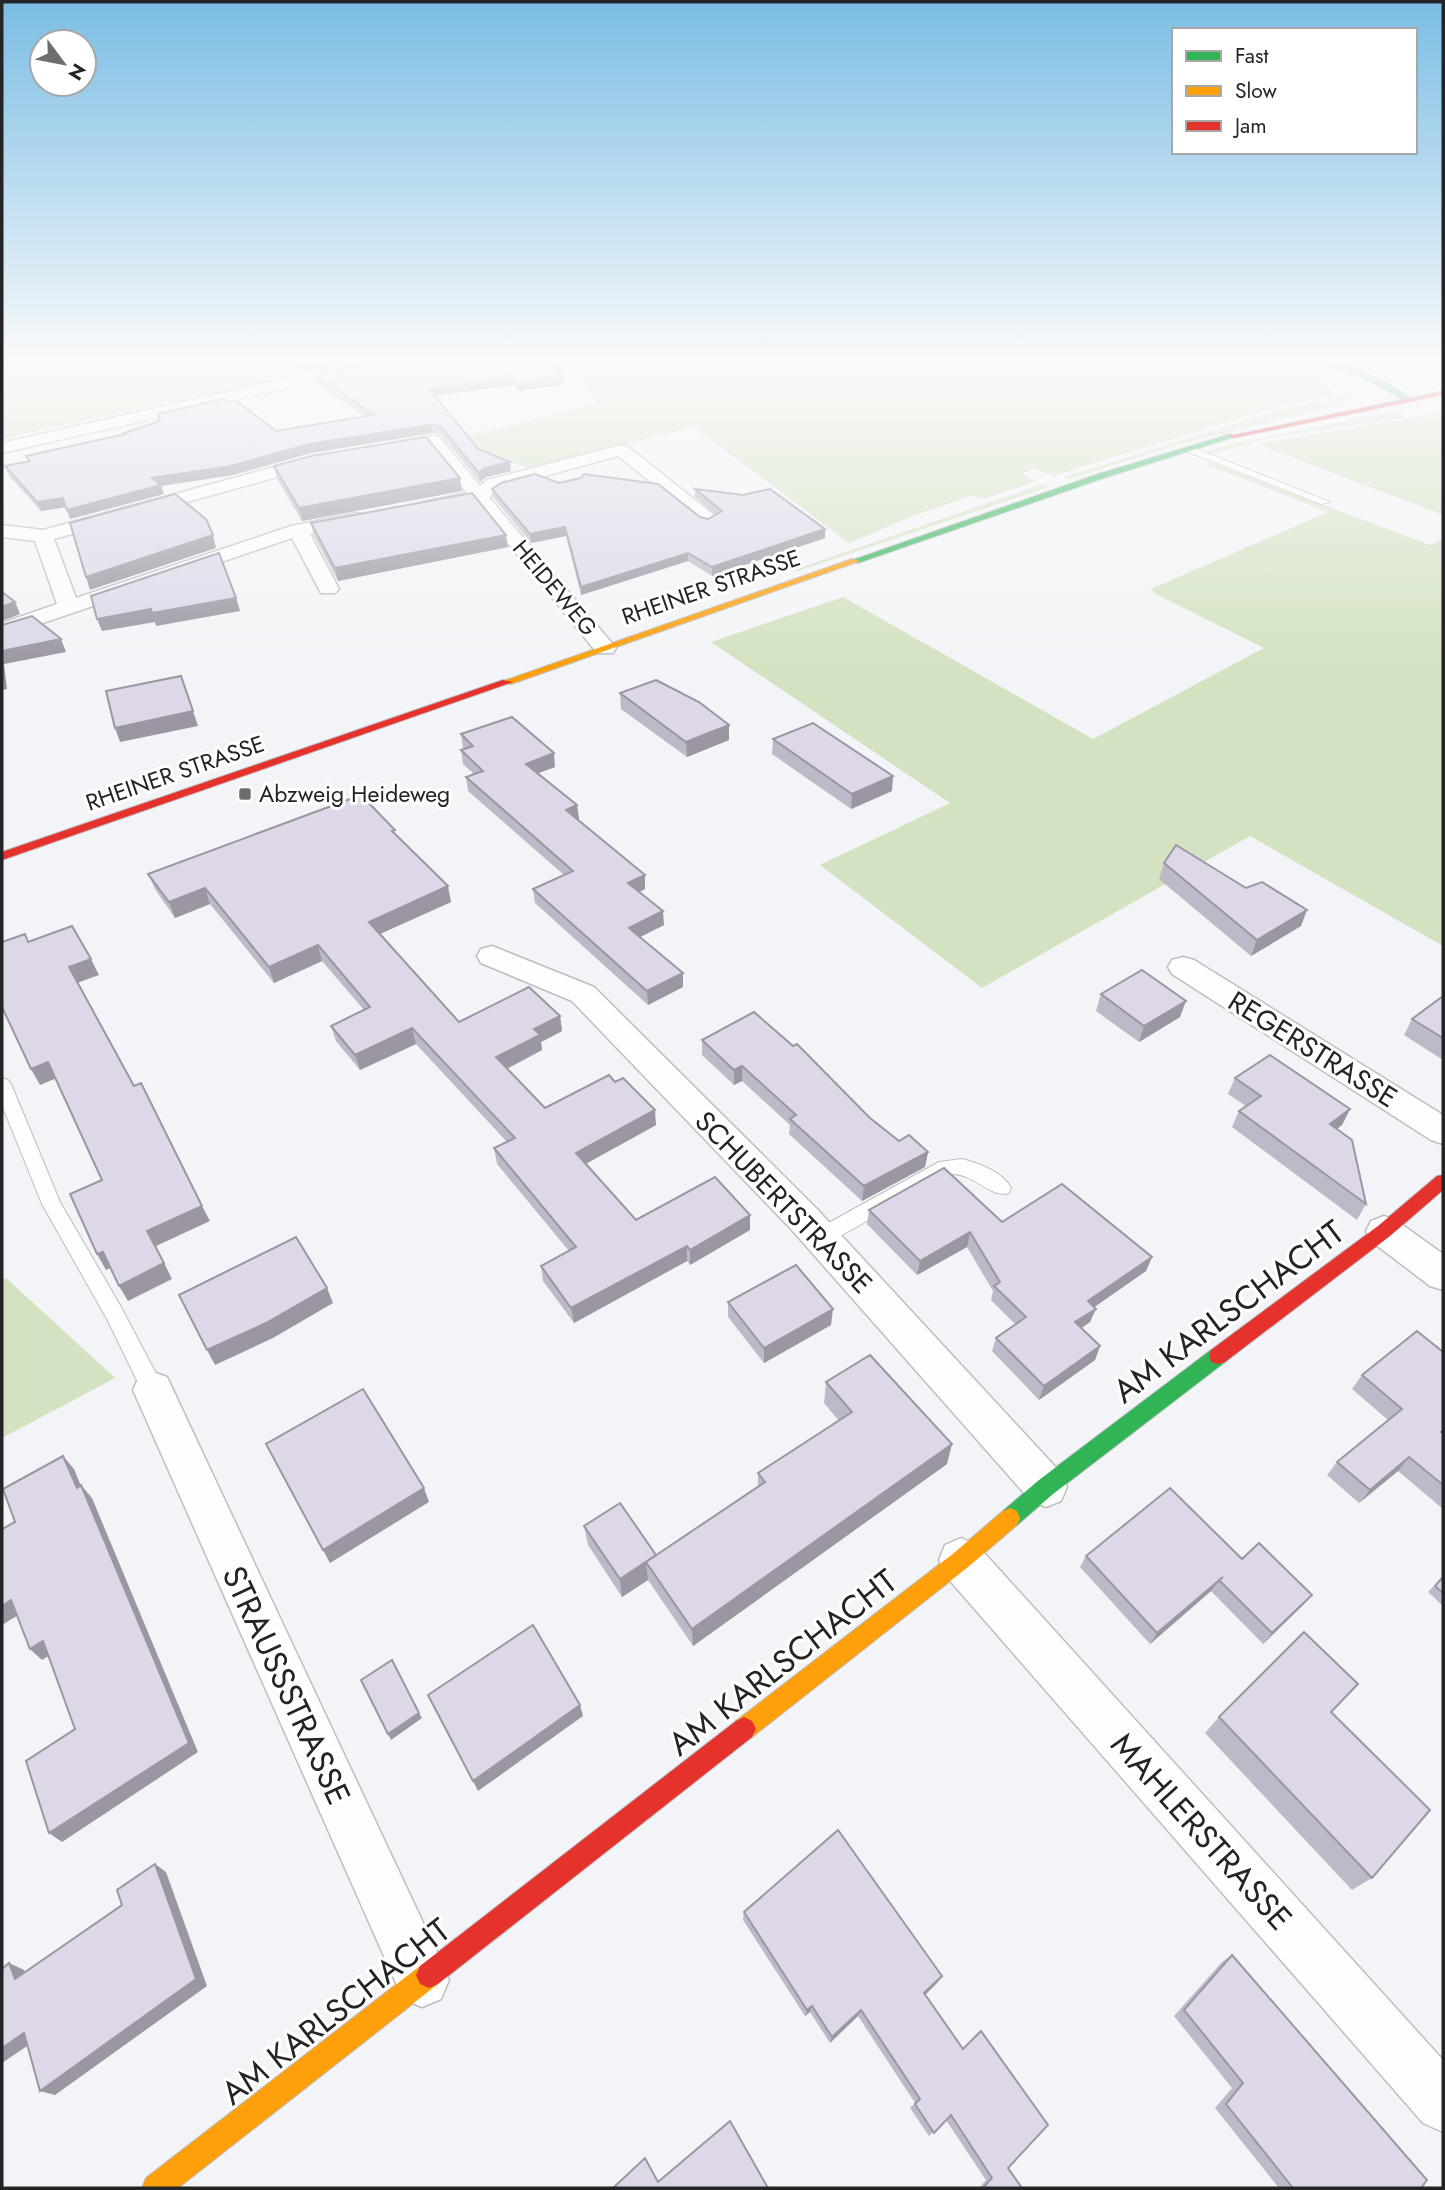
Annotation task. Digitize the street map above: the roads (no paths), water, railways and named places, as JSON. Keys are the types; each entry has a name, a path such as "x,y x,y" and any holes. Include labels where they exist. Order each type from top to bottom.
{"main road":[{"name":"RHEINER STRASSE","path":"2,856 1144,463"},
{"name":"AM KARLSCHACHT","path":"156,2188 961,1560 1046,1487 1384,1231 1443,1181"}],"street":[{"path":"2,531 43,536 261,474 310,463"},
{"name":"HEIDEWEG","path":"450,463 605,648"},
{"path":"413,509 477,497 494,484 572,463"},
{"path":"638,463 709,519"},
{"path":"2,630 298,530 374,516"},
{"path":"298,530 328,589"},
{"path":"43,536 69,607"},
{"name":"SCHUBERTSTRASSE","path":"492,956 583,994 821,1237 1046,1487"},
{"name":"REGERSTRASSE","path":"1183,967 1443,1131"},
{"path":"1384,1231 1443,1275"},
{"name":"STRAUSSSTRASSE","path":"153,1390 422,1980"},
{"name":"MAHLERSTRASSE","path":"961,1560 1443,2103"}],"lane":[{"path":"1224,463 1325,502"},
{"path":"2,1084 51,1204 114,1313 153,1390"},
{"path":"821,1237 946,1167 960,1164 971,1168 1002,1188"}],"place":[{"name":"Abzweig Heideweg","path":"245,794"}]}
